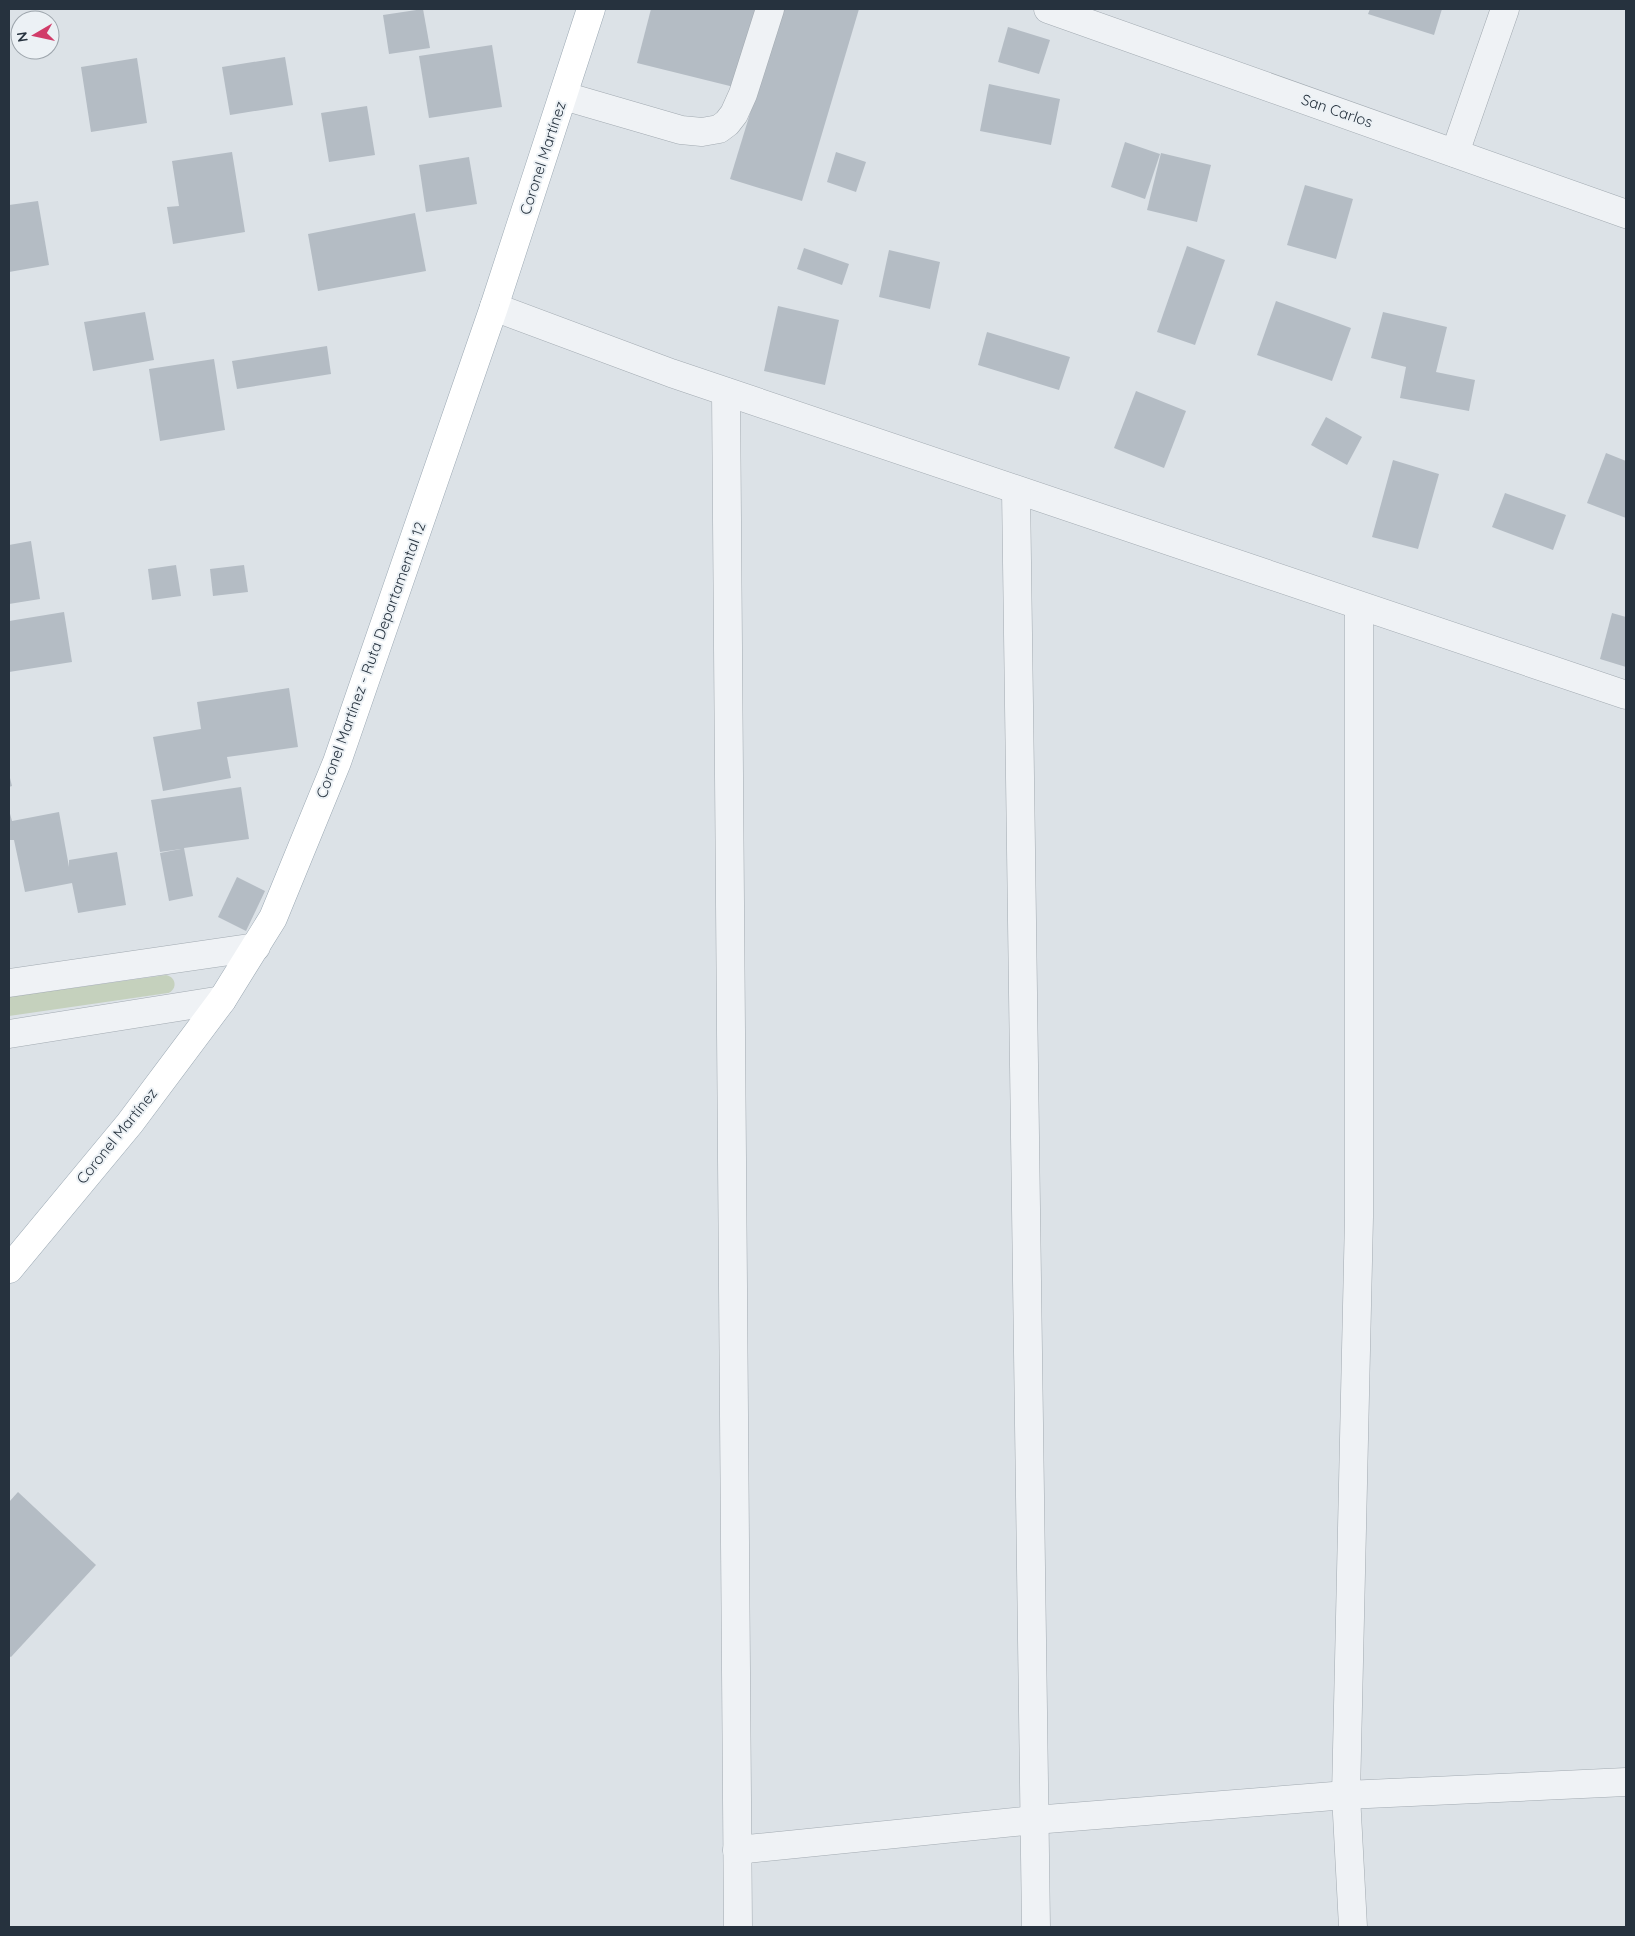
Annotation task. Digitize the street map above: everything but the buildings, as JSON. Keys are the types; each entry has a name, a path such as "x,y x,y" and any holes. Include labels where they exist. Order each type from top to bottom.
{"main road":[{"name":"Coronel Martínez","path":"494,307 591,9"},
{"name":"Coronel Martínez - Ruta Departamental 12","path":"222,1000 273,918 337,762 494,307"},
{"name":"Coronel Martínez","path":"9,1269 130,1123 222,1000"}],"street":[{"path":"564,96 681,130 702,132 719,129 734,114 743,94 770,9"},
{"name":"San Carlos","path":"1048,9 1080,14 1455,153 1626,214"},
{"path":"1455,153 1505,9"},
{"path":"494,307 726,392 1626,696"},
{"path":"726,392 738,1927"},
{"path":"1016,490 1036,1927"},
{"path":"1353,1927 1346,1795 1359,1217 1360,606"},
{"path":"9,983 256,947"},
{"path":"9,1034 222,1000"},
{"path":"737,1850 1034,1820 1346,1795 1626,1782"}],"green space":[{"path":"166,975 172,978 175,983 173,989 168,993 9,1016 9,997"}]}
